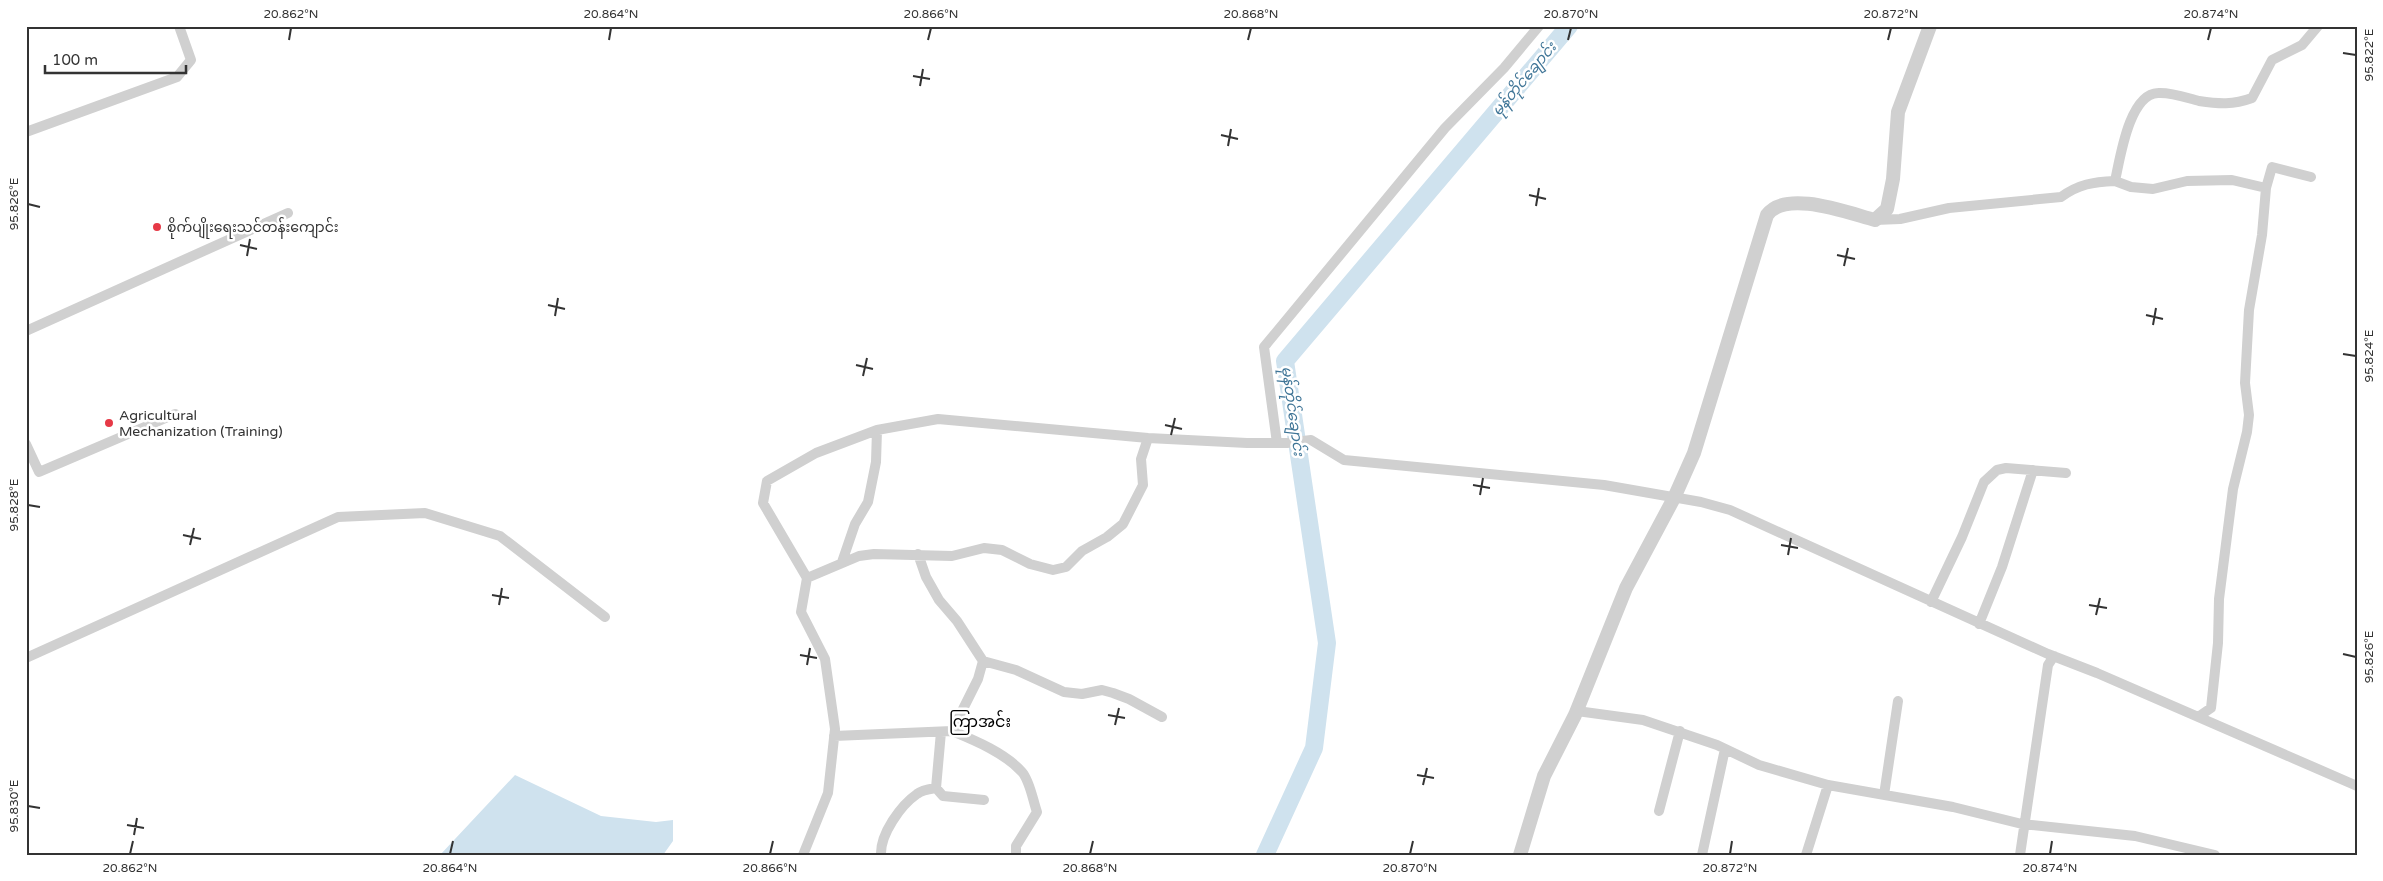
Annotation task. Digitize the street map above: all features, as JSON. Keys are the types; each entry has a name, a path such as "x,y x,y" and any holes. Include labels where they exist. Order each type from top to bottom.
{"street":[{"path":"26,132 177,77 192,60 179,26"},
{"path":"1282,443 1264,347 1445,128 1504,68 1539,26"},
{"path":"1875,220 1887,209 1893,179 1898,112 1930,26"},
{"path":"2115,181 2126,134 2142,100 2157,93 2220,104 2238,103 2252,98 2272,60 2302,45 2318,26"},
{"path":"2198,717 2211,708 2213,698 2220,599 2233,489 2247,432 2249,415 2245,383 2249,310 2262,235 2266,188 2272,167 2311,177"},
{"path":"1520,855 1544,776 1577,710 1626,588 1674,498 1696,445 1767,215 1772,208 1785,203 1820,205 1875,220 1900,219 1949,208 2061,197 2075,187 2093,182 2115,181 2131,187 2153,189 2186,180 2232,180 2266,188"},
{"path":"26,332 288,213"},
{"path":"26,444 38,472 175,414"},
{"path":"803,855 828,793 834,736 825,659 800,612 807,578 763,503 767,481 816,452 877,430 938,419 1148,438 1282,443 1311,440 1344,460 1604,485 1701,502 1730,510 1979,624 2357,786"},
{"path":"842,562 855,524 868,502 876,462 877,430"},
{"path":"807,578 842,562 874,554 952,556 984,548 1002,550 1030,564 1053,570 1066,567 1082,551 1107,537 1124,524 1143,485 1141,459 1148,438"},
{"path":"1931,602 1962,537 1984,482 1997,470 2033,470 2066,473"},
{"path":"1979,624 2002,567 2033,470"},
{"path":"26,658 338,517 425,513 500,536 605,617"},
{"path":"918,554 926,576 939,600 957,621 983,661 1016,670 1064,692 1082,694 1102,690 1113,693 1129,699 1162,717"},
{"path":"2020,855 2022,824 2048,665 2054,656"},
{"path":"952,731 978,679 983,661"},
{"path":"1884,795 1898,701"},
{"path":"1577,710 1643,720 1680,731 1759,765 1828,785 1910,801 1953,807 2022,824 2135,836 2216,855"},
{"path":"834,736 952,731 974,740 998,754 1023,773 1037,812 1016,846 1016,855"},
{"path":"1659,811 1680,731"},
{"path":"941,732 936,788 943,796 984,800"},
{"path":"1702,855 1724,749"},
{"path":"1806,855 1828,785"},
{"path":"881,855 886,835 904,805 919,792 936,788"}],"water":[{"path":"515,775 601,816 656,822 673,820 673,841 663,855 440,855"}],"waterway":[{"name":"မုန်တိုင်ချောင်း","path":"1265,855 1314,748 1327,643 1285,361 1569,26"}],"place":[{"name":"စိုက်ပျိုးရေးသင်တန်းကျောင်း","path":"157,227"},
{"name":"Agricultural Mechanization (Training)","path":"109,423"}],"district":[{"name":"ကြာအင်း","path":"980,722"}]}
